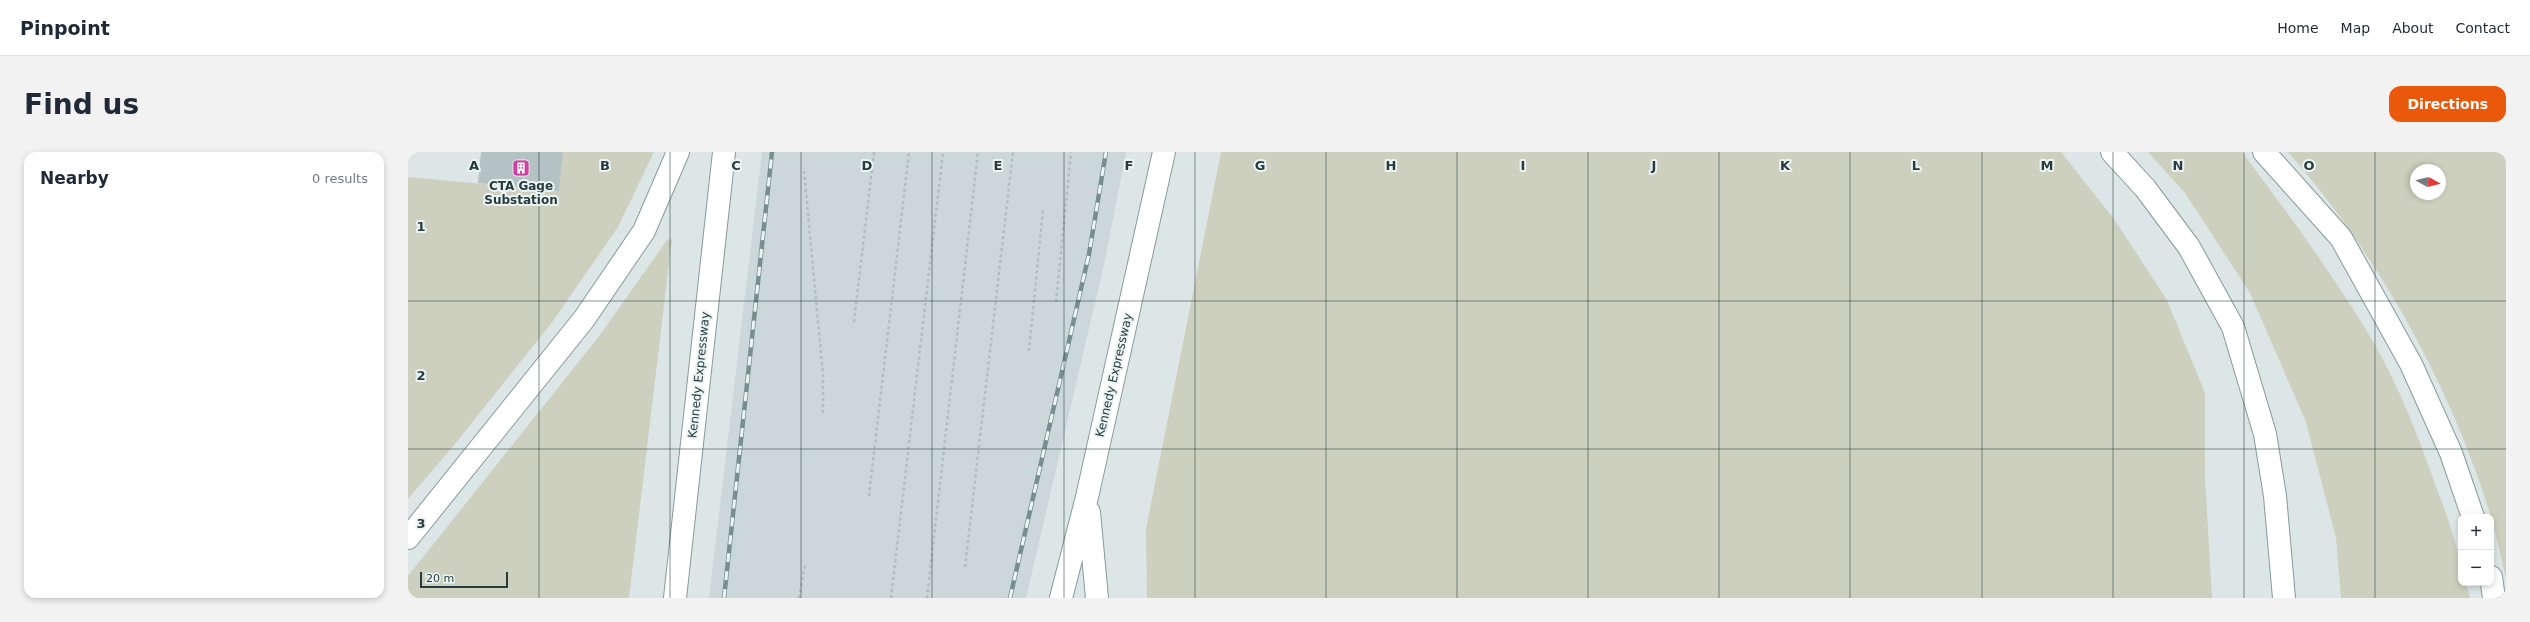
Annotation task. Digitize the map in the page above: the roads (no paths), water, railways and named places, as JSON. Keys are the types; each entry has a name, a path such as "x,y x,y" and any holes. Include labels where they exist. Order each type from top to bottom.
{"highway":[{"path":"408,538 584,319 644,231 678,152"},
{"name":"Kennedy Expressway","path":"675,598 724,152"},
{"name":"Kennedy Expressway","path":"1060,598 1087,497 1164,152"},
{"path":"2112,152 2145,188 2189,247 2233,328 2265,434 2275,496 2284,598"},
{"path":"2264,152 2341,238 2411,364 2451,453 2472,514"},
{"path":"1087,497 1097,598"},
{"path":"2492,586 2494,598"}],"railway":[{"path":"724,598 772,152"},
{"path":"1010,598 1089,254 1106,152"}],"place":[{"name":"CTA Gage Substation","path":"521,168"}]}
